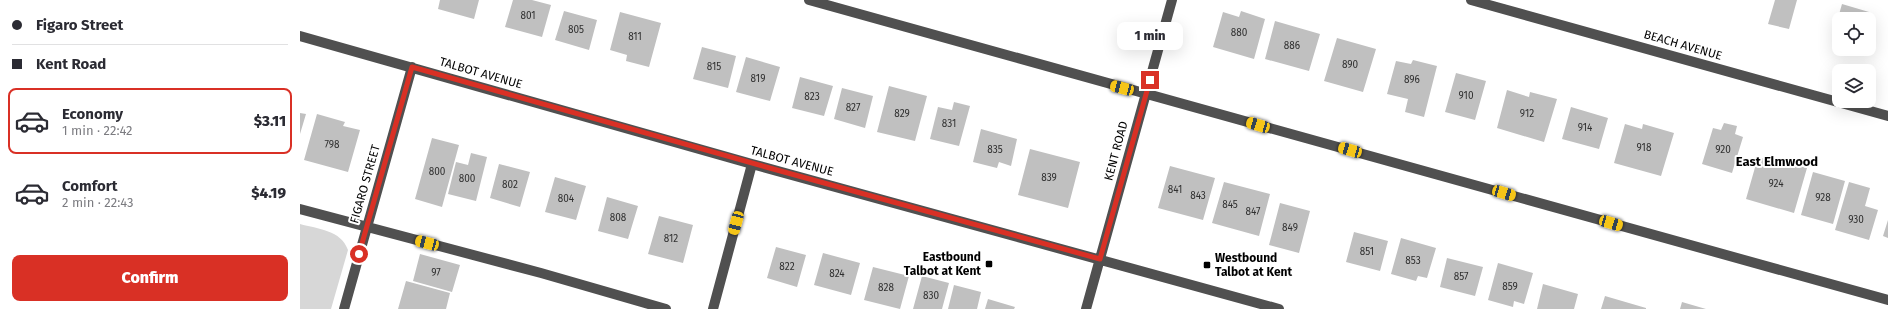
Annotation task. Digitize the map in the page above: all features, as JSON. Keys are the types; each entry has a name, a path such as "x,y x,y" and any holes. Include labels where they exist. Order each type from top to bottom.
{"street":[{"path":"809,0 1888,300"},
{"name":"KENT ROAD","path":"1086,309 1172,0"},
{"name":"BEACH AVENUE","path":"1471,0 1888,116"},
{"name":"TALBOT AVENUE","path":"300,36 752,164 1278,309"},
{"name":"FIGARO STREET","path":"344,309 412,67"},
{"path":"712,309 752,164"},
{"path":"300,209 541,273 666,309"}],"shaded area":[{"path":"300,224 334,234 345,243 348,250 331,309 300,309"}],"building":[{"path":"440,0 479,0 474,19 438,9"},
{"path":"513,0 532,0 551,5 542,37 505,27"},
{"path":"1775,0 1797,0 1789,29 1768,24"},
{"path":"1842,4 1869,12 1840,12"},
{"path":"564,11 597,20 589,50 555,40"},
{"path":"1241,11 1265,19 1254,59 1213,47 1223,12 1239,17"},
{"path":"620,12 661,23 649,67 626,61 627,55 610,50"},
{"path":"1275,21 1320,34 1309,71 1265,59"},
{"path":"1337,38 1376,49 1363,92 1324,81"},
{"path":"702,47 736,56 728,88 693,79"},
{"path":"746,57 780,67 770,101 736,92"},
{"path":"1413,60 1437,66 1424,117 1405,112 1408,99 1387,94 1396,61 1411,64"},
{"path":"1456,73 1486,81 1475,120 1445,112"},
{"path":"800,77 833,86 824,116 792,108"},
{"path":"889,86 927,96 915,141 877,132"},
{"path":"842,88 873,96 865,128 834,119"},
{"path":"1507,90 1529,97 1530,92 1557,99 1544,142 1497,128"},
{"path":"954,102 970,106 959,146 930,139 938,107 952,110"},
{"path":"1571,107 1608,118 1599,149 1562,139"},
{"path":"300,113 306,114 300,134"},
{"path":"317,114 345,122 343,126 360,130 348,172 304,160"},
{"path":"1724,123 1737,126 1735,134 1743,137 1732,173 1702,164 1713,128 1721,130"},
{"path":"1625,124 1642,129 1643,124 1674,133 1661,176 1614,163"},
{"path":"981,129 1017,139 1011,166 999,162 997,168 973,162"},
{"path":"432,138 459,145 442,207 415,199"},
{"path":"1030,149 1080,162 1068,208 1018,195"},
{"path":"471,153 487,157 476,201 448,194 456,162 468,165"},
{"path":"1758,157 1775,162 1776,159 1807,168 1794,213 1746,199"},
{"path":"499,164 530,172 520,207 490,198"},
{"path":"1170,166 1215,178 1203,220 1158,208"},
{"path":"1813,172 1845,181 1833,224 1801,215"},
{"path":"555,177 586,186 576,220 545,212"},
{"path":"1224,182 1270,194 1259,236 1212,223"},
{"path":"1849,182 1870,188 1865,206 1878,210 1869,240 1835,230"},
{"path":"607,197 638,206 628,239 598,231"},
{"path":"1280,203 1310,211 1299,253 1269,245"},
{"path":"659,216 693,225 683,263 648,254"},
{"path":"1888,220 1888,238 1883,236"},
{"path":"1354,232 1388,241 1380,271 1346,262"},
{"path":"1401,238 1436,248 1427,278 1418,276 1416,281 1391,274"},
{"path":"776,247 806,255 797,287 767,278"},
{"path":"823,253 860,263 851,295 814,285"},
{"path":"420,254 460,265 452,292 413,281"},
{"path":"1447,258 1483,267 1475,296 1440,287"},
{"path":"1498,263 1533,273 1524,304 1514,301 1513,307 1488,300"},
{"path":"873,267 909,276 900,309 864,300"},
{"path":"922,276 949,283 942,309 913,309"},
{"path":"406,281 450,293 446,309 398,309"},
{"path":"1543,284 1578,294 1574,309 1537,309"},
{"path":"954,285 981,292 977,309 948,309"},
{"path":"1605,296 1646,308 1646,309 1601,309"},
{"path":"988,299 1015,307 1014,309 985,309"},
{"path":"1682,302 1706,309 1680,309"}],"place":[{"name":"Eastbound Talbot at Kent","path":"989,264"},
{"name":"Westbound Talbot at Kent","path":"1207,265"}],"district":[{"name":"East Elmwood","path":"1777,161"}],"route":[{"path":"359,254 412,67 1100,259 1150,80"}]}
